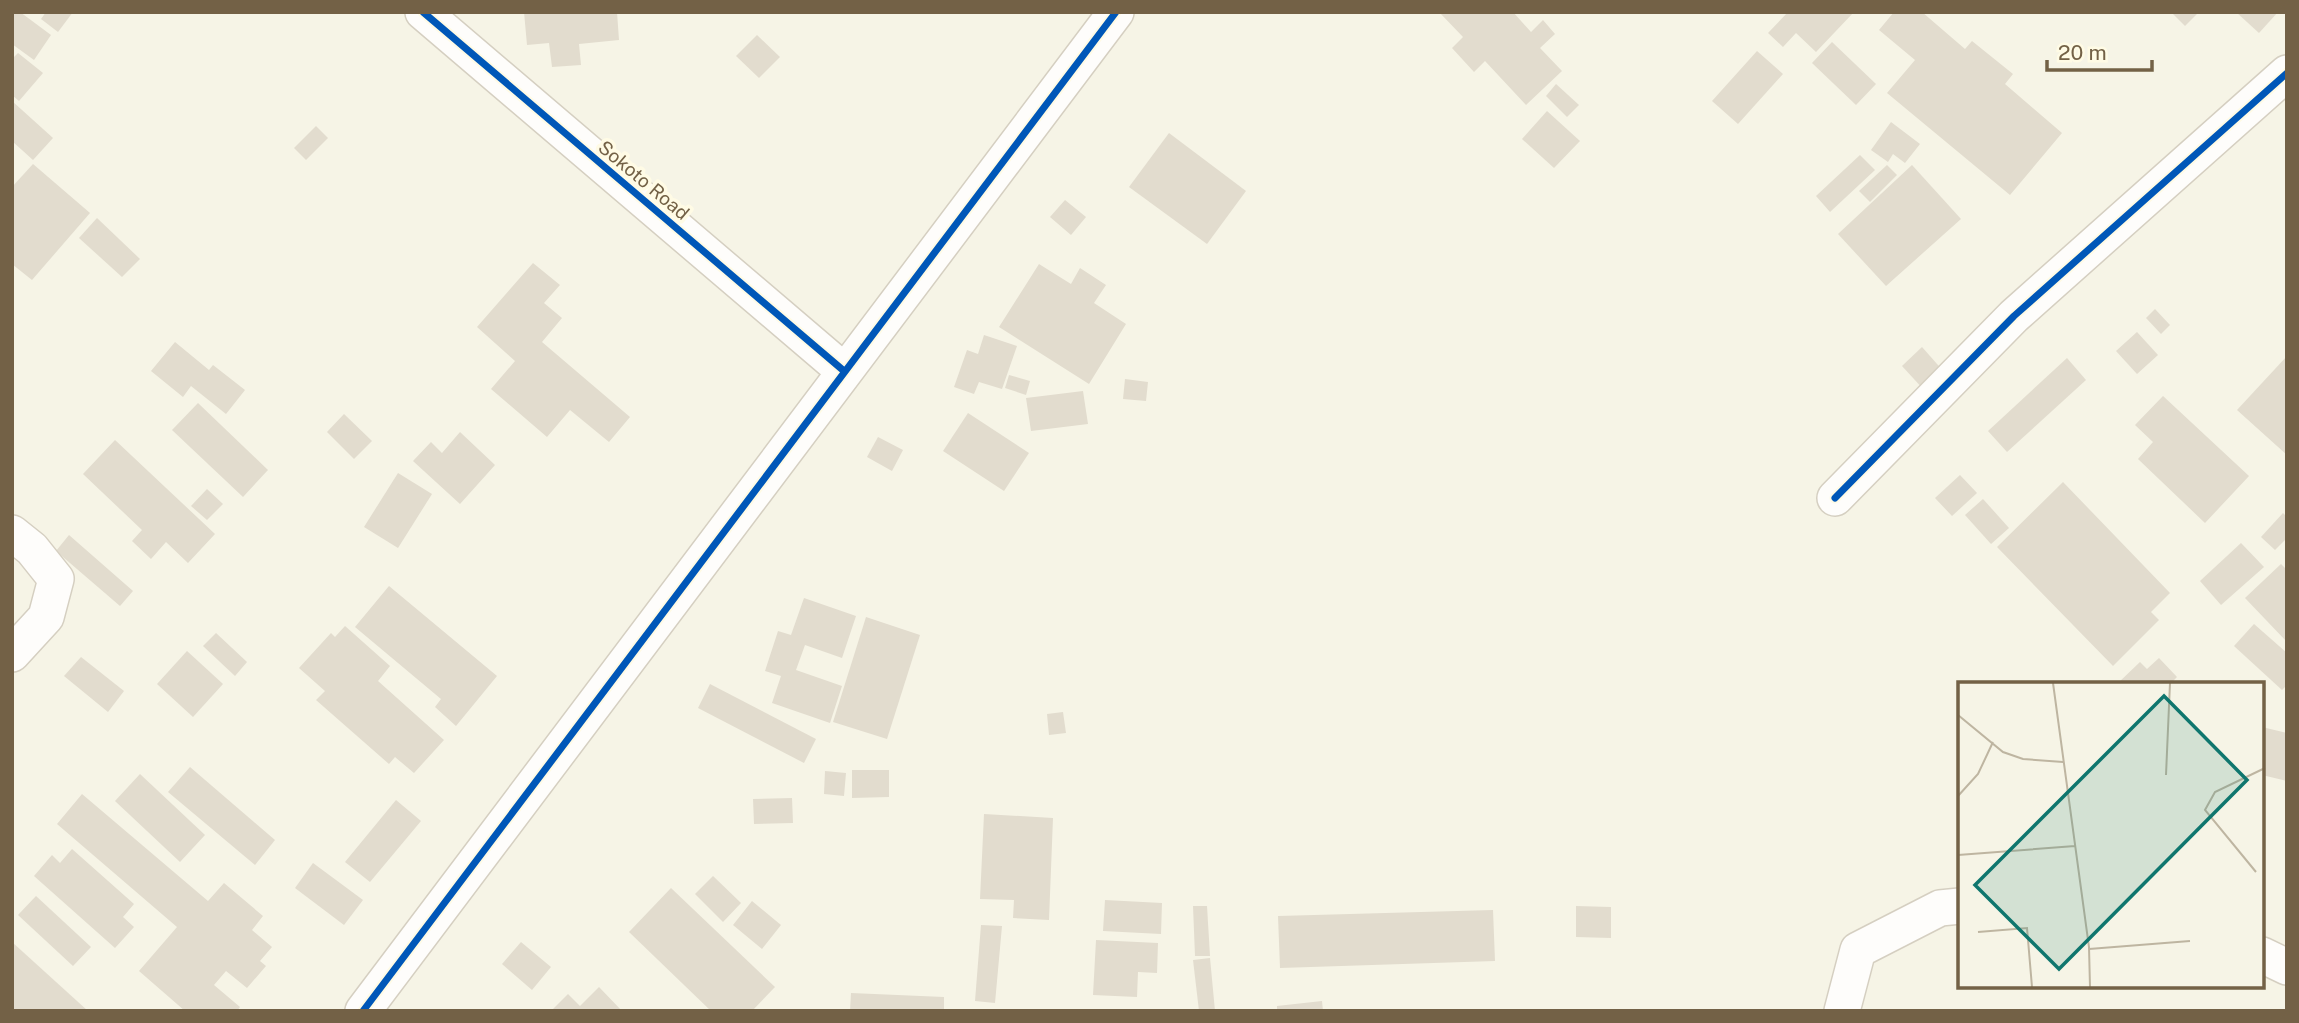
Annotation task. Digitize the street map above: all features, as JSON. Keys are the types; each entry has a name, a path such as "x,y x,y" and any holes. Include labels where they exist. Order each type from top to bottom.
{"street":[{"name":"Sokoto Road","path":"423,12 844,371"},
{"path":"363,1011 1116,12"},
{"path":"1835,498 2014,316 2287,73"},
{"path":"12,533 32,549 56,579 46,617 12,654"},
{"path":"1842,1011 1858,950 1940,908 1958,905"},
{"path":"2264,956 2287,967"}],"building":[{"path":"12,12 20,12 51,35 34,60 12,44"},
{"path":"46,12 73,12 58,32 41,19"},
{"path":"524,12 617,12 619,40 579,44 581,65 552,67 549,43 527,45"},
{"path":"1439,12 1513,12 1531,32 1543,20 1555,34 1540,48 1562,71 1526,105 1485,61 1474,72 1452,48 1463,37"},
{"path":"1788,12 1854,12 1816,52 1796,33 1783,47 1768,33"},
{"path":"1894,12 1922,12 1965,49 1972,41 2013,74 2005,84 2062,133 2010,195 1887,93 1915,60 1879,30"},
{"path":"2171,12 2199,12 2185,26"},
{"path":"2236,12 2278,12 2259,33"},
{"path":"757,35 780,57 759,78 736,56"},
{"path":"1832,42 1876,84 1856,105 1812,63"},
{"path":"1757,51 1783,74 1738,124 1712,101"},
{"path":"18,53 43,73 19,101 12,95 12,59"},
{"path":"1556,84 1579,105 1567,117 1546,96"},
{"path":"12,101 53,138 33,160 12,141"},
{"path":"1547,111 1580,141 1554,168 1522,139"},
{"path":"1891,122 1920,144 1905,163 1893,154 1888,162 1871,150"},
{"path":"316,126 328,138 306,160 294,148"},
{"path":"1169,133 1246,191 1207,244 1129,187"},
{"path":"1860,155 1875,170 1830,212 1816,196"},
{"path":"33,164 90,213 32,280 12,264 12,187"},
{"path":"1887,165 1897,175 1870,202 1859,191"},
{"path":"1912,165 1961,219 1886,286 1838,234"},
{"path":"1065,200 1086,217 1071,235 1050,217"},
{"path":"97,218 140,259 122,277 79,238"},
{"path":"533,263 560,285 544,303 562,318 542,342 630,417 609,442 570,410 547,437 491,389 515,361 477,327"},
{"path":"1039,264 1071,284 1080,268 1106,285 1094,303 1126,324 1089,384 999,327"},
{"path":"2155,309 2170,325 2161,334 2146,318"},
{"path":"2137,332 2158,355 2137,374 2116,351"},
{"path":"984,335 1017,346 1002,389 979,382 974,394 954,387 967,350 978,354"},
{"path":"175,342 209,370 213,365 245,390 226,414 191,386 183,397 151,371"},
{"path":"1922,347 1945,373 1925,391 1902,366"},
{"path":"2287,356 2287,455 2237,410"},
{"path":"2067,358 2086,380 2007,452 1988,431"},
{"path":"1009,375 1030,381 1026,395 1005,388"},
{"path":"1125,379 1148,382 1146,401 1123,399"},
{"path":"1083,391 1088,424 1031,431 1026,398"},
{"path":"2163,396 2249,476 2205,523 2138,459 2153,442 2135,425"},
{"path":"198,403 268,470 243,497 172,430"},
{"path":"968,413 1029,453 1004,491 943,451"},
{"path":"344,414 372,441 354,459 327,432"},
{"path":"460,432 495,465 460,504 413,461 431,442 442,453"},
{"path":"878,437 903,450 892,471 867,457"},
{"path":"115,440 215,534 188,563 166,542 151,559 132,541 142,530 83,474"},
{"path":"398,473 432,494 398,548 364,527"},
{"path":"1960,475 1977,493 1952,516 1935,498"},
{"path":"2063,482 2170,593 2151,612 2159,620 2113,666 1997,547"},
{"path":"207,489 223,504 207,520 191,506"},
{"path":"1983,499 2009,528 1991,544 1965,515"},
{"path":"2283,513 2287,517 2287,538 2275,550 2261,537"},
{"path":"69,535 133,591 120,606 56,551"},
{"path":"2241,543 2264,567 2221,605 2200,581"},
{"path":"2281,564 2287,570 2287,642 2245,598"},
{"path":"389,586 497,676 456,726 435,707 441,699 355,627"},
{"path":"804,598 856,616 842,658 805,645 796,670 842,686 830,723 772,703 781,676 765,671 778,631 791,635"},
{"path":"866,617 920,635 887,739 833,722"},
{"path":"2254,624 2287,653 2287,685 2282,690 2234,646"},
{"path":"345,626 390,666 378,681 444,740 414,773 395,757 389,764 316,700 325,691 299,668 331,633 335,637"},
{"path":"216,633 247,662 235,676 203,646"},
{"path":"187,651 223,684 193,717 157,684"},
{"path":"81,657 124,691 108,712 64,676"},
{"path":"2159,658 2177,677 2172,682 2119,682 2140,662 2147,669"},
{"path":"710,684 816,739 804,763 698,708"},
{"path":"1063,712 1066,733 1049,735 1047,714"},
{"path":"2264,727 2287,733 2287,781 2264,775"},
{"path":"190,767 275,840 255,865 168,792"},
{"path":"852,770 889,770 889,797 852,798"},
{"path":"825,771 846,773 844,796 824,794"},
{"path":"140,774 205,835 180,862 115,801"},
{"path":"82,794 208,901 224,883 263,916 252,930 272,947 260,961 266,966 247,988 226,971 214,985 240,1007 237,1011 185,1011 139,971 177,927 57,824"},
{"path":"792,798 793,823 754,824 753,799"},
{"path":"396,800 421,821 370,882 345,862"},
{"path":"984,814 1053,818 1049,920 1013,918 1014,900 980,899"},
{"path":"72,849 134,904 123,917 134,927 115,948 34,876 52,855 60,863"},
{"path":"313,863 363,900 344,925 295,888"},
{"path":"713,876 741,903 723,922 695,894"},
{"path":"671,888 775,987 752,1011 711,1011 629,932"},
{"path":"36,896 91,947 73,966 18,915"},
{"path":"1105,900 1162,903 1161,934 1103,931"},
{"path":"752,901 781,925 762,949 733,925"},
{"path":"1193,906 1207,906 1210,956 1195,956"},
{"path":"1576,906 1611,907 1611,938 1576,937"},
{"path":"1493,910 1495,961 1280,968 1278,916"},
{"path":"981,925 1002,926 995,1003 975,1001"},
{"path":"1096,940 1158,943 1157,973 1138,972 1137,997 1093,995"},
{"path":"12,942 88,1011 12,1011"},
{"path":"521,942 551,967 532,990 502,964"},
{"path":"1210,958 1215,1011 1199,1011 1193,960"},
{"path":"599,987 622,1011 551,1011 568,994 580,1006"},
{"path":"851,993 944,997 944,1011 850,1011"},
{"path":"1322,1001 1323,1011 1277,1011 1277,1006"}],"cycle path":[{"path":"423,12 844,371"},
{"path":"363,1011 1116,12"},
{"path":"1835,498 2014,316 2287,73"}]}
